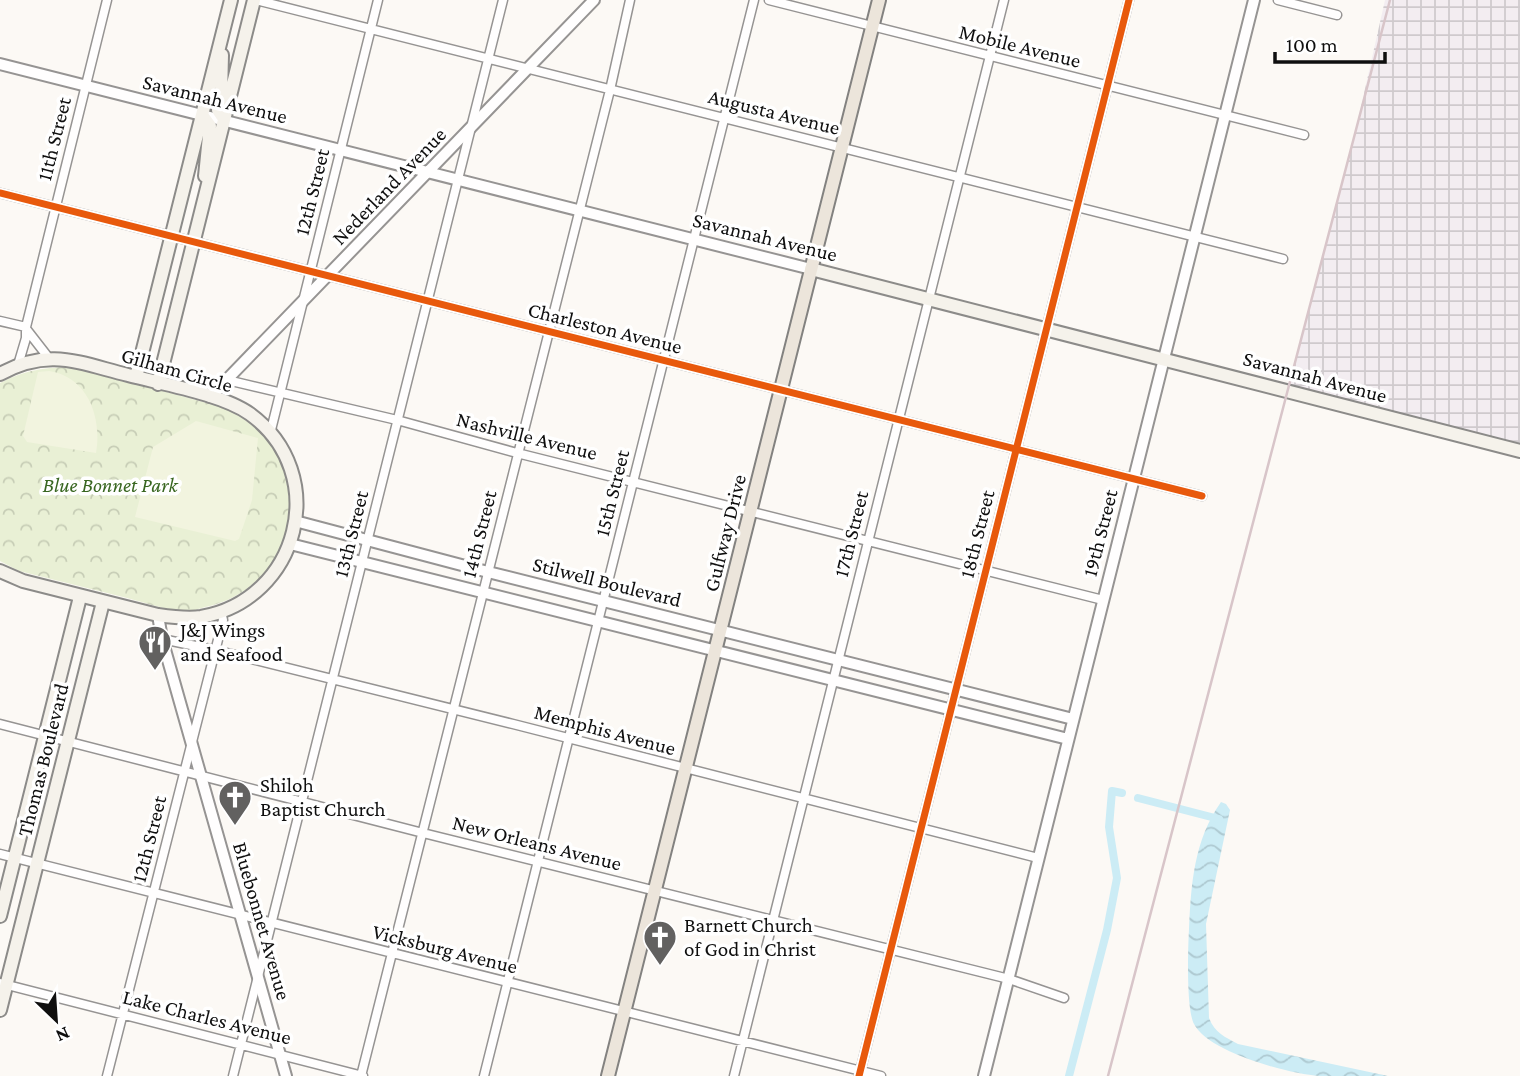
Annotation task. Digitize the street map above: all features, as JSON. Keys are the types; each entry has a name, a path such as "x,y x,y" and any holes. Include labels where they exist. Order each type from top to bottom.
{"main road":[{"path":"135,377 231,0"},
{"path":"158,384 255,0"},
{"name":"Gulfway Drive","path":"608,1076 879,0"},
{"path":"220,41 222,63 218,110 224,121"},
{"path":"202,115 210,125 206,144 205,194"},
{"name":"Savannah Avenue","path":"811,269 1520,451"},
{"name":"Gilham Circle","path":"0,374 18,365 48,357 135,377 234,405 248,413 281,449 294,478 297,499 290,544 285,557 266,583 247,599 221,611 199,617 158,615 80,597 23,581 0,571"},
{"name":"Thomas Boulevard","path":"0,916 80,597"},
{"name":"Thomas Boulevard","path":"0,1010 3,984 37,864 103,602"}],"street":[{"name":"11th Street","path":"18,365 54,206 107,0"},
{"name":"Augusta Avenue","path":"255,0 1283,259"},
{"name":"12th Street","path":"270,434 378,0"},
{"name":"13th Street","path":"233,1076 503,0"},
{"name":"Nederland Avenue","path":"211,397 594,0"},
{"name":"14th Street","path":"362,1076 610,90 630,0"},
{"name":"15th Street","path":"484,1076 754,0"},
{"name":"Mobile Avenue","path":"769,0 1304,135"},
{"name":"17th Street","path":"734,1076 1004,0"},
{"name":"18th Street","path":"859,1073 1129,0"},
{"name":"19th Street","path":"984,1076 1254,0"},
{"path":"1278,0 1338,15"},
{"name":"Savannah Avenue","path":"0,64 811,269"},
{"name":"Charleston Avenue","path":"0,193 1202,496"},
{"path":"0,321 26,327 48,357"},
{"name":"Nashville Avenue","path":"227,380 397,420 517,453 1103,600"},
{"name":"Stilwell Boulevard","path":"295,522 1073,719"},
{"name":"Stilwell Boulevard","path":"290,544 1068,739"},
{"name":"12th Street","path":"107,1076 223,620 221,611"},
{"name":"Bluebonnet Avenue","path":"158,615 162,639 286,1076"},
{"name":"Memphis Avenue","path":"162,639 215,650 1038,858"},
{"name":"New Orleans Avenue","path":"0,724 422,833 1009,979 1065,998"},
{"name":"Vicksburg Avenue","path":"0,854 743,1041 859,1073 881,1076"},
{"name":"Lake Charles Avenue","path":"3,984 362,1076"}],"shaded area":[{"path":"1385,0 1520,0 1520,451 1288,390 1358,120"}],"green space":[{"name":"Blue Bonnet Park","path":"74,367 222,407 252,425 270,443 284,472 289,501 288,521 275,558 248,588 230,599 210,606 190,611 175,610 19,571 0,561 0,383 36,370"},
{"path":"49,371 74,382 90,402 97,427 96,453 27,442 23,436 38,372"},
{"path":"196,421 258,438 252,500 239,539 235,541 135,517 153,447"}],"water":[{"path":"1221,802 1230,810 1206,924 1211,1023 1221,1034 1238,1044 1388,1076 1319,1076 1270,1066 1215,1044 1194,1024 1188,978 1193,879 1205,832"}],"waterway":[{"path":"1069,1076 1107,930 1117,878 1109,827 1112,791 1122,793"},
{"path":"1138,798 1219,819"}],"railway":[{"path":"1108,1076 1390,0"}],"cycle path":[{"path":"859,1076 1129,0"},
{"path":"0,193 1202,496"}],"place":[{"name":"J&J Wings and Seafood","path":"155,672"},
{"name":"Shiloh Baptist Church","path":"235,827"},
{"name":"Barnett Church of God in Christ","path":"660,967"}]}
